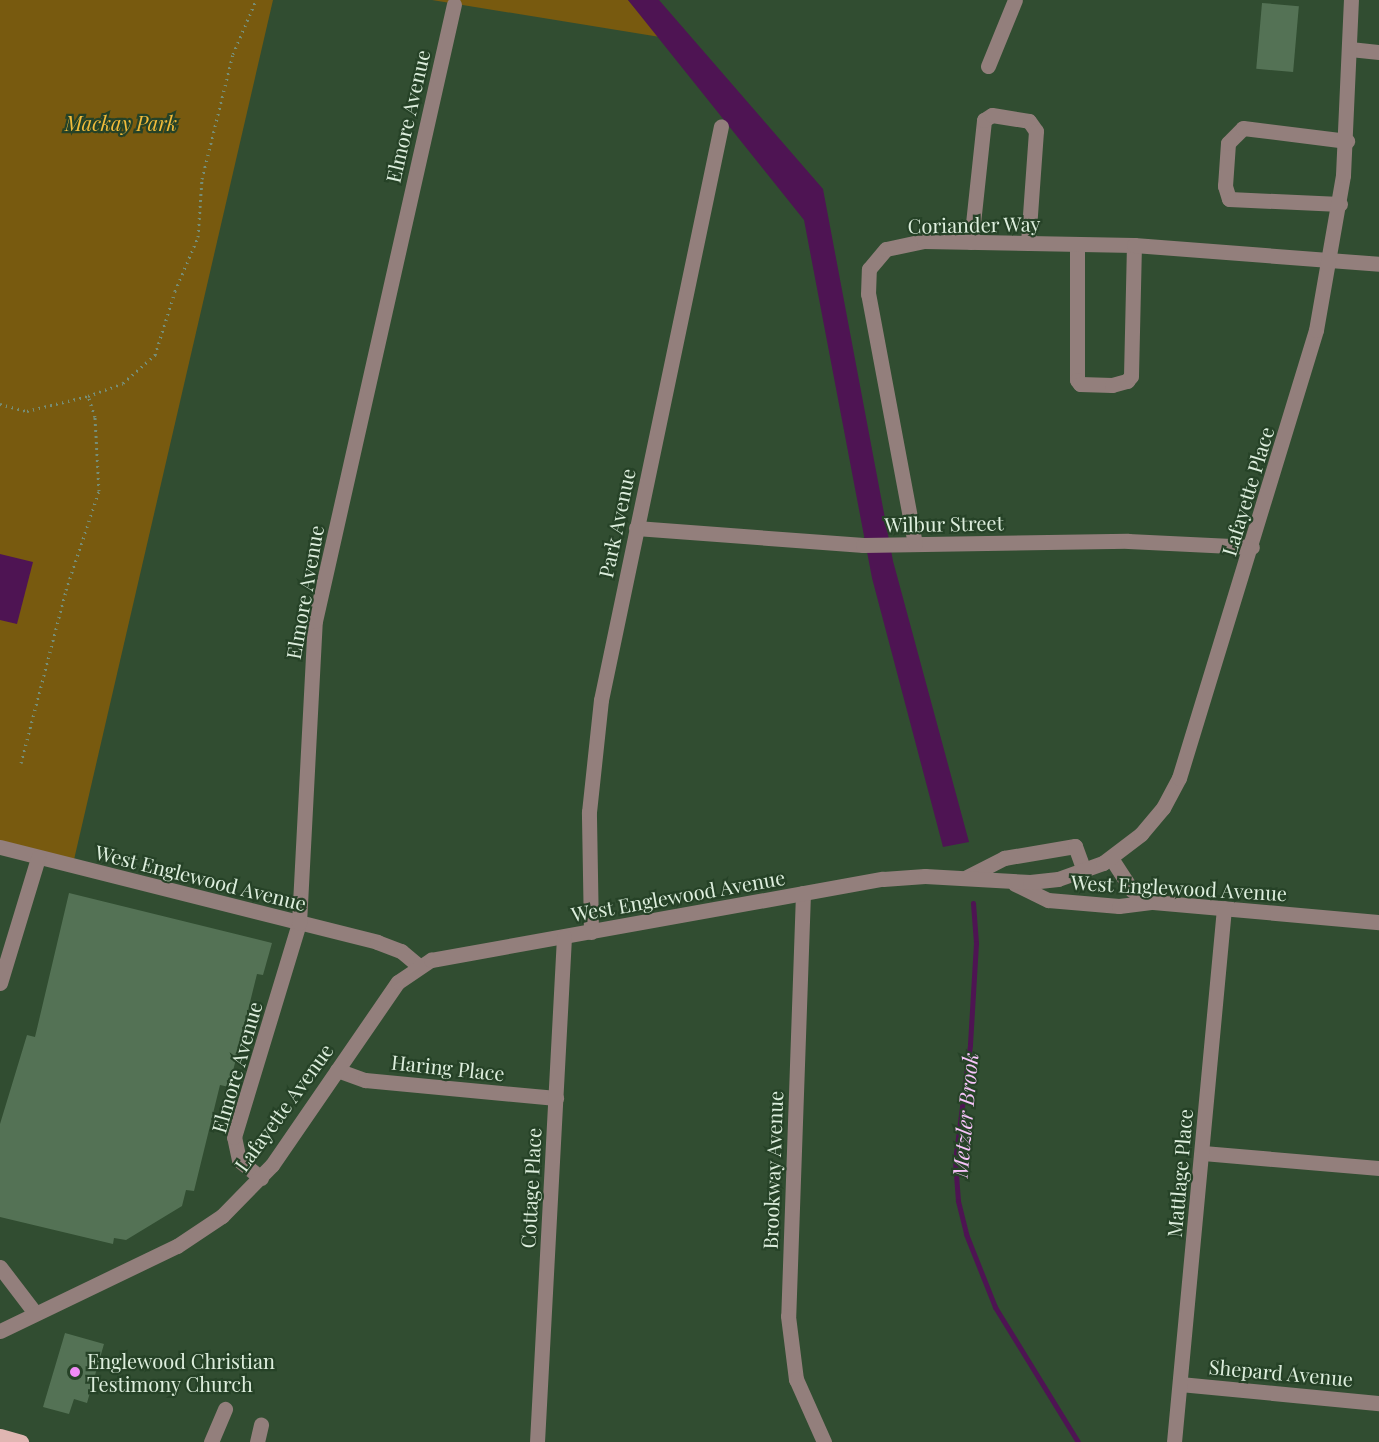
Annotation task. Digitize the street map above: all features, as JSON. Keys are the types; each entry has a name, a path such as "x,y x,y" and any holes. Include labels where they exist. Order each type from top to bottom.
{"main road":[{"path":"0,1436 21,1442"}],"street":[{"path":"988,66 1015,0"},
{"name":"Lafayette Place","path":"1010,882 1040,882 1084,872 1111,858 1141,834 1174,790 1252,547 1306,365 1331,260 1347,141 1352,0"},
{"name":"Elmore Avenue","path":"261,1178 239,1160 234,1137 299,923 315,621 454,4"},
{"path":"1350,49 1379,52"},
{"path":"971,242 984,120 992,116 1029,121 1036,131 1028,243"},
{"name":"Park Avenue","path":"591,932 589,834 593,756 636,528 721,126"},
{"path":"1340,204 1229,199 1225,186 1228,143 1243,128 1347,141"},
{"name":"Coriander Way","path":"912,544 868,294 869,269 886,249 904,243 1134,245 1379,264"},
{"path":"1077,244 1077,380 1080,384 1112,385 1127,381 1131,376 1134,245"},
{"name":"Wilbur Street","path":"636,528 863,545 1128,541 1252,547"},
{"path":"965,878 1004,858 1075,846 1084,872"},
{"name":"West Englewood Avenue","path":"0,847 389,945 419,966 447,955 564,937 897,877 965,878 1010,882 1048,900 1119,906 1153,902 1379,922"},
{"path":"0,983 38,858"},
{"path":"1111,858 1132,890 1153,902"},
{"name":"Brookway Avenue","path":"802,894 788,1316 796,1379 824,1442"},
{"name":"Mattlage Place","path":"1174,1442 1203,1153 1224,908"},
{"name":"Cottage Place","path":"537,1442 564,937"},
{"name":"Lafayette Avenue","path":"0,1330 201,1233 261,1178 394,987 419,966"},
{"name":"Haring Place","path":"337,1070 365,1080 556,1098"},
{"path":"1203,1153 1379,1168"},
{"path":"0,1267 35,1313"},
{"name":"Shepard Avenue","path":"1180,1384 1379,1403"},
{"path":"211,1442 225,1409"},
{"path":"257,1442 261,1424"}],"path":[{"path":"0,404 27,411 88,396 123,383 155,355 175,291 198,237 205,168 233,54 256,0"},
{"path":"21,763 66,590 99,491 95,417 88,396"}],"green space":[{"name":"Mackay Park","path":"0,0 273,0 73,864 0,845"},
{"path":"432,0 628,0 660,37"}],"shaded area":[{"path":"628,0 659,0 823,189 893,561 969,842 943,847 872,578 804,220"},
{"path":"0,554 33,562 17,624 0,620"}],"building":[{"path":"1262,3 1299,6 1293,72 1256,69"},
{"path":"69,893 272,943 263,975 257,974 229,1087 220,1085 194,1191 186,1190 182,1206 126,1240 114,1238 113,1244 0,1217 0,1124 27,1035 35,1037"},
{"name":"Englewood Christian Testimony Church","path":"65,1333 104,1344 87,1403 74,1399 69,1414 43,1407"}],"waterway":[{"name":"Metzler Brook","path":"973,903 976,943 970,1045 955,1161 958,1201 966,1234 995,1307 1078,1442"}],"place":[{"name":"Englewood Christian Testimony Church","path":"75,1372"}]}
